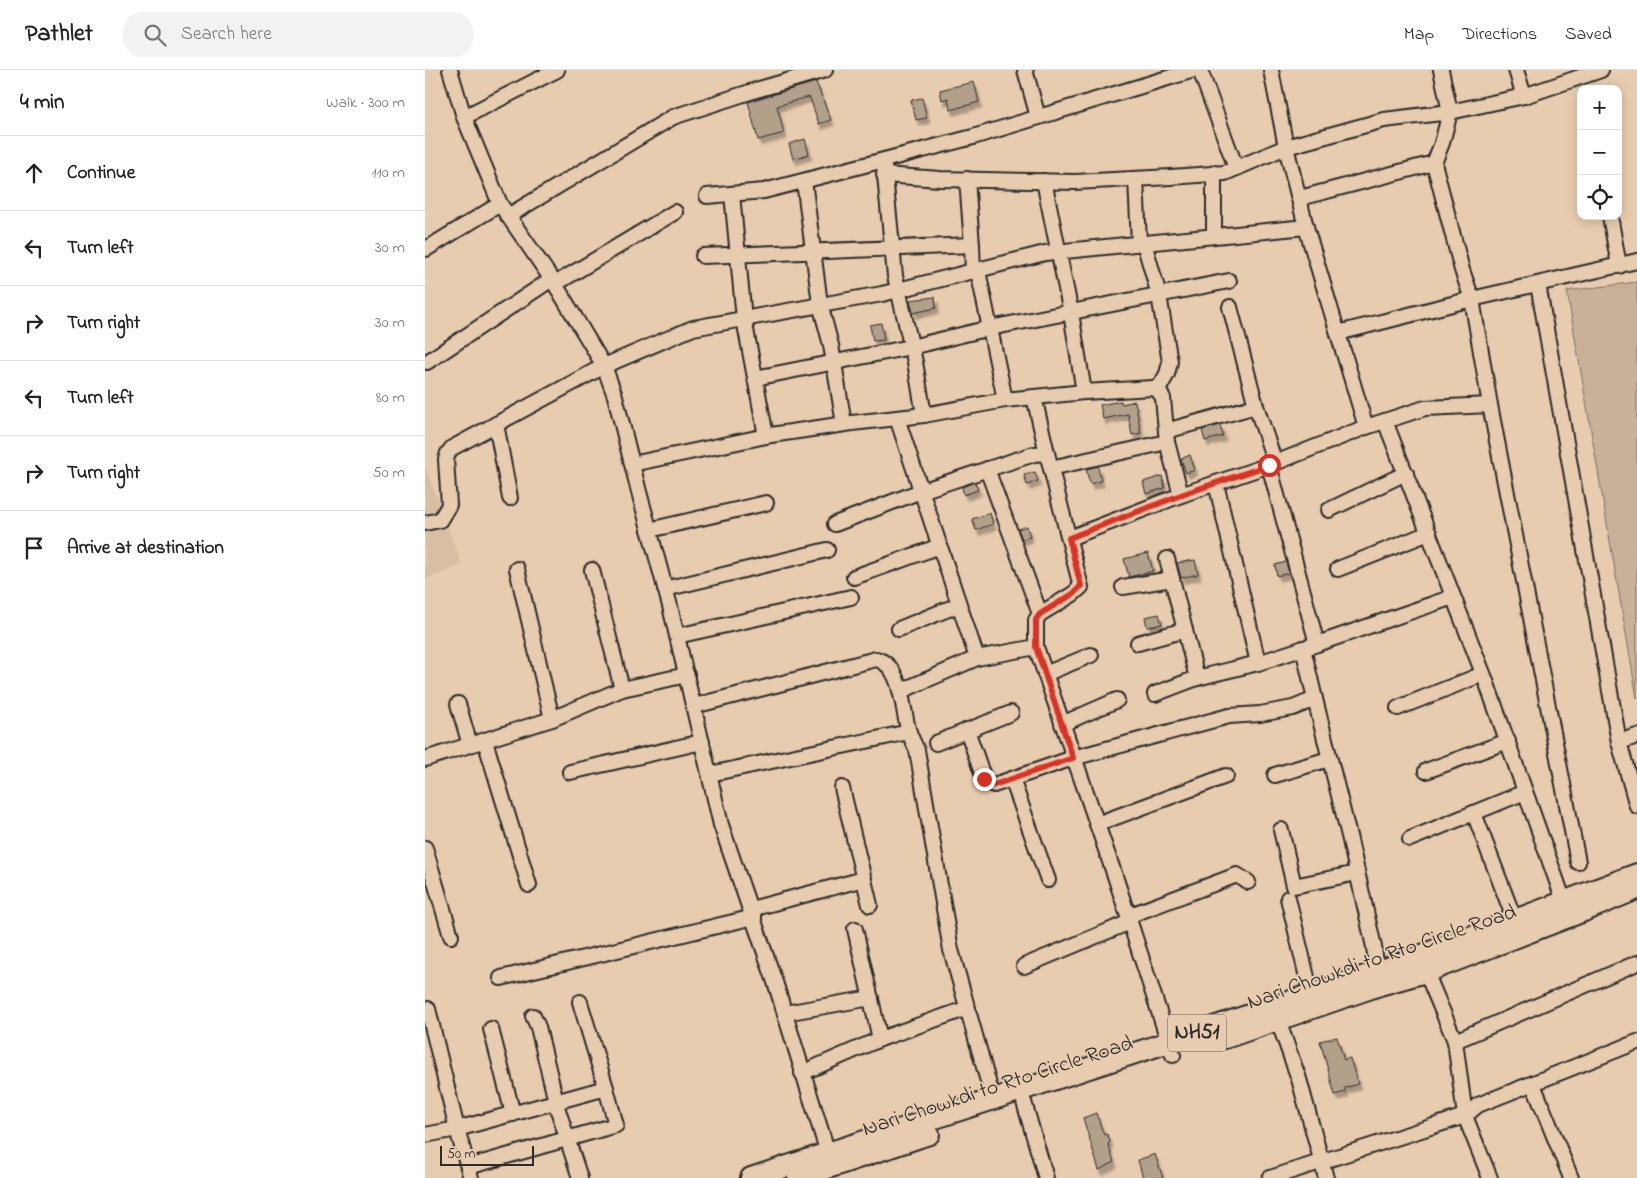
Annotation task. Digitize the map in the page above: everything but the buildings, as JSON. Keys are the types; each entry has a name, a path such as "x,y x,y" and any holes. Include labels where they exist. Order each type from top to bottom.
{"highway":[{"name":"NH51","path":"1275,1014 1311,994 1377,972 1515,921 1567,910 1637,874"},
{"name":"Nari Chowkdi to Rto Circle Road","path":"798,1178 830,1160 1023,1102 1115,1072 1171,1049 1275,1014 1426,972 1567,910 1637,889"},
{"name":"NH51","path":"751,1178 830,1160 993,1099 1171,1049"}],"street":[{"path":"450,70 464,117 500,204 553,282 604,366 615,396 687,675 721,825 785,1013 830,1160"},
{"path":"464,117 557,70"},
{"path":"508,216 673,117 825,70"},
{"path":"1025,70 1038,117"},
{"path":"707,196 765,191 883,161 973,137 1194,70"},
{"path":"1200,70 1236,168"},
{"path":"1271,70 1286,147 1306,227 1366,427"},
{"path":"1441,70 1450,112 1442,143 1434,163 1462,270 1472,299 1490,405 1578,862"},
{"path":"1516,70 1524,96"},
{"path":"884,175 1075,182 1225,172 1286,147 1384,120 1450,112 1524,96 1601,70"},
{"path":"883,161 897,290 924,415"},
{"path":"1300,198 1434,163"},
{"path":"1214,173 1214,236"},
{"path":"967,179 975,272 990,328 1005,400"},
{"path":"1135,179 1142,243 1159,295 1170,362 1167,374 1158,390"},
{"path":"803,181 820,304 831,345 844,424"},
{"path":"1044,181 1071,313 1084,392"},
{"path":"732,194 744,319 766,436"},
{"path":"425,249 500,204"},
{"path":"427,362 553,282 675,212"},
{"path":"1611,220 1619,266"},
{"path":"425,523 440,520 449,505 446,460 452,448 604,366 693,328 897,290 1045,253 1306,227"},
{"path":"703,256 972,246"},
{"path":"1338,333 1472,299 1637,261"},
{"path":"755,378 911,348 990,328 1229,281"},
{"path":"1538,284 1619,742 1637,806"},
{"path":"1230,307 1317,644"},
{"path":"632,464 766,436 844,424 924,415 1005,400 1084,392 1153,388 1158,390 1163,398 1167,437 1181,495"},
{"path":"1034,397 1081,586 1073,594 1040,614 1036,620 1036,647 1129,919 1171,1049"},
{"path":"1069,538 1181,495 1272,464 1366,427 1425,408 1490,405"},
{"path":"1051,468 1167,437 1256,406"},
{"path":"897,418 977,658"},
{"path":"1385,421 1508,740 1567,910"},
{"path":"496,424 510,498"},
{"path":"835,524 921,491 1034,454 1047,453"},
{"path":"987,470 1040,614"},
{"path":"1329,510 1406,474"},
{"path":"1216,483 1258,663"},
{"path":"649,530 766,503"},
{"path":"1338,568 1429,533"},
{"path":"855,577 940,546"},
{"path":"665,589 827,550"},
{"path":"1167,559 1197,678"},
{"path":"517,569 553,719"},
{"path":"592,570 622,689"},
{"path":"1123,587 1172,579"},
{"path":"677,636 851,597"},
{"path":"1155,694 1197,678 1258,663 1317,644 1453,597"},
{"path":"899,629 958,605"},
{"path":"1139,642 1185,630"},
{"path":"901,691 977,658 1036,647"},
{"path":"1303,648 1349,836 1374,947 1377,972"},
{"path":"1045,674 1091,655"},
{"path":"694,706 876,659 882,660 889,666 901,691 909,732 917,750 951,950 993,1099"},
{"path":"1398,708 1483,674"},
{"path":"425,759 553,719 622,689 687,675"},
{"path":"967,730 986,782 994,785 1073,758 1229,716 1260,714 1293,708 1315,699"},
{"path":"1062,724 1117,700"},
{"path":"458,704 470,745"},
{"path":"936,743 1011,713"},
{"path":"710,774 909,732"},
{"path":"1619,742 1637,736"},
{"path":"485,740 529,885"},
{"path":"1426,771 1508,740"},
{"path":"570,772 702,742"},
{"path":"1275,775 1329,759"},
{"path":"1097,824 1226,776"},
{"path":"1012,778 1047,880"},
{"path":"842,788 870,905"},
{"path":"1410,839 1525,792"},
{"path":"1474,813 1515,921"},
{"path":"1281,830 1294,886 1357,873"},
{"path":"425,848 451,936"},
{"path":"1025,966 1129,919 1237,875 1248,882"},
{"path":"501,978 752,913 864,879"},
{"path":"1288,898 1311,994"},
{"path":"855,930 880,1039"},
{"path":"1455,1041 1637,963"},
{"path":"1426,972 1455,1041 1465,1116 1490,1178"},
{"path":"785,1013 871,998"},
{"path":"428,1010 469,1173 567,1139 615,1125 580,1002"},
{"path":"802,1073 880,1039 968,1008"},
{"path":"1275,1014 1299,1079 1326,1178"},
{"path":"533,1016 538,1028 567,1139 580,1178"},
{"path":"491,1029 513,1114"},
{"path":"1270,1178 1465,1116 1477,1105 1637,1042"},
{"path":"1533,1084 1571,1178"},
{"path":"425,1135 457,1129 606,1088"},
{"path":"1023,1102 1046,1178"}],"shaded area":[{"path":"1637,282 1637,698 1567,291"},
{"path":"425,466 462,565 425,580"}],"route":[{"path":"984,779 989,784 994,785 1073,758 1036,647 1036,620 1040,614 1073,594 1081,586 1069,538 1181,495 1269,465"}]}
